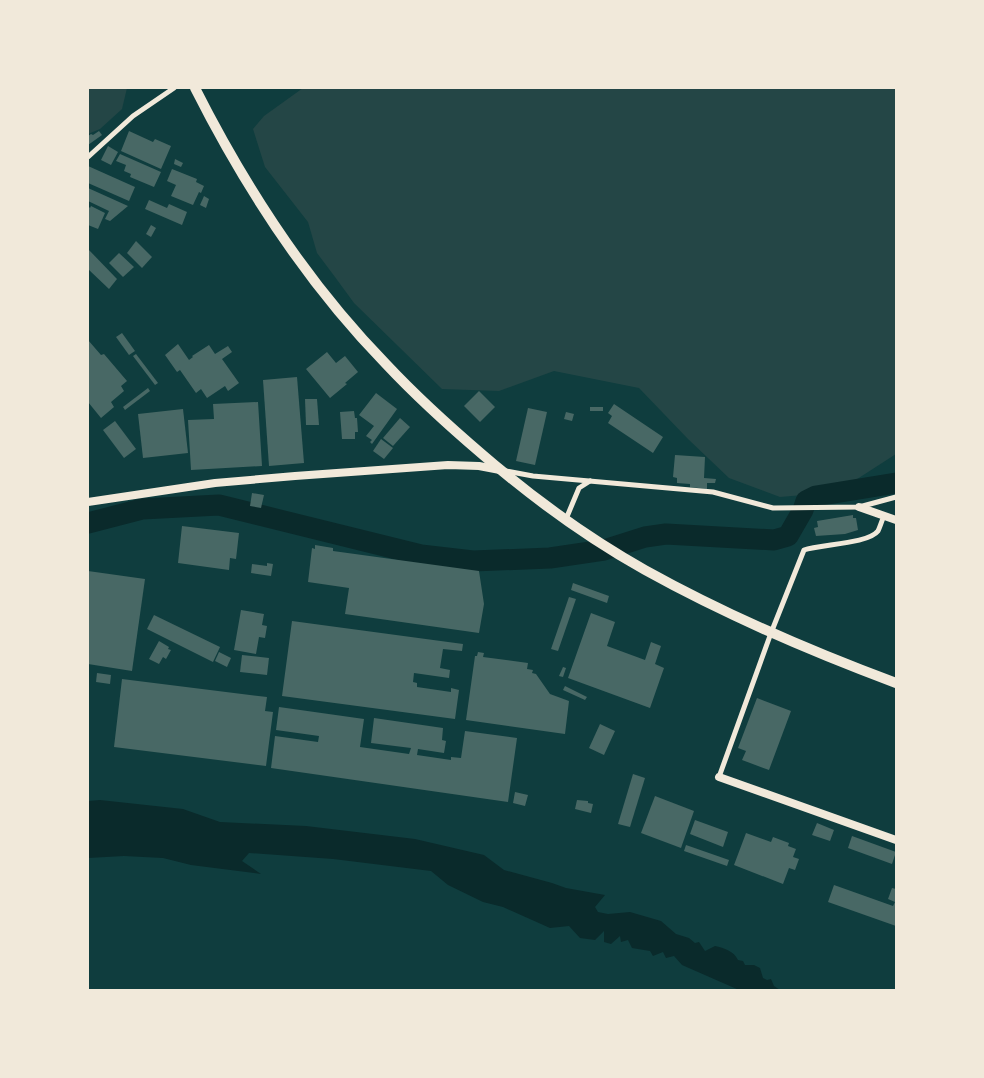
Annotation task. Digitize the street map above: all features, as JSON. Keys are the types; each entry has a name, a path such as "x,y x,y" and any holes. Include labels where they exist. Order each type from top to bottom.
{"highway":[{"path":"195,88 246,181 295,254 322,290 402,381 446,423 500,470 566,519 622,556 697,597 771,633 844,664 896,683"}],"street":[{"path":"88,157 133,116 174,88"},
{"path":"88,502 215,483 448,465 479,466 533,476 713,492 773,508 859,507 896,497"},
{"path":"566,519 579,488 590,480"},
{"path":"859,507 896,520"},
{"path":"884,516 878,530 874,534 848,542 804,550 771,633 719,776 896,840"}],"shaded area":[{"path":"88,88 127,88 122,109 100,129 88,134"},
{"path":"303,88 896,88 896,454 837,492 780,497 729,478 639,388 554,371 499,391 442,389 354,303 317,253 308,222 265,167 253,129 264,116"},
{"path":"100,800 183,809 220,822 306,826 415,839 484,855 504,870 566,888 605,895 595,907 598,912 608,914 630,912 661,921 676,934 689,938 695,943 699,942 705,951 715,946 728,950 738,960 743,961 745,965 754,965 760,968 763,978 771,979 774,986 780,990 739,990 682,965 674,956 666,958 663,952 653,956 650,951 632,948 628,940 621,942 620,936 611,944 604,942 604,931 595,940 580,938 569,926 550,928 503,907 483,902 448,885 431,871 333,859 249,853 242,861 261,874 191,865 163,858 124,856 88,858 88,801"}],"building":[{"path":"99,131 102,135 88,145 88,136"},
{"path":"129,131 153,142 155,139 171,146 161,169 121,151"},
{"path":"108,146 118,152 111,165 101,160"},
{"path":"120,154 161,172 154,187 130,177 131,174 124,171 126,165 116,161"},
{"path":"175,159 183,163 181,167 174,164"},
{"path":"88,166 135,187 129,201 88,183"},
{"path":"172,169 197,179 196,182 204,186 193,205 171,196 176,185 167,181"},
{"path":"88,188 128,206 110,221 105,219 109,211 88,201"},
{"path":"204,196 209,199 206,208 200,205"},
{"path":"149,200 167,208 169,204 187,212 182,225 145,209"},
{"path":"88,206 105,213 98,229 88,225"},
{"path":"151,225 156,228 151,237 146,234"},
{"path":"136,241 152,257 142,268 127,253"},
{"path":"88,249 117,279 109,289 88,269"},
{"path":"119,253 134,267 123,277 109,263"},
{"path":"122,333 135,351 129,355 116,337"},
{"path":"88,340 101,355 104,354 127,381 121,386 124,391 111,402 114,407 101,418 88,402"},
{"path":"178,344 189,360 209,345 215,354 228,346 232,352 222,359 239,383 228,391 225,386 207,398 201,389 196,393 180,370 177,372 165,355"},
{"path":"327,352 336,363 345,356 358,372 330,398 306,369"},
{"path":"136,354 158,383 155,385 133,356"},
{"path":"297,377 304,463 269,466 263,380"},
{"path":"148,388 150,391 125,410 123,407"},
{"path":"479,391 495,407 480,422 464,406"},
{"path":"376,393 397,409 372,444 370,442 372,440 366,436 374,426 359,415"},
{"path":"305,399 317,399 319,425 306,425"},
{"path":"258,402 262,466 191,470 188,420 214,419 213,404"},
{"path":"614,404 663,437 653,453 608,423 612,416 608,413"},
{"path":"590,407 603,407 603,411 590,411"},
{"path":"528,408 547,412 535,465 516,461"},
{"path":"183,409 188,453 143,458 138,414"},
{"path":"354,411 355,418 357,418 358,432 355,432 355,439 342,439 340,412"},
{"path":"566,412 574,414 572,421 564,419"},
{"path":"400,418 410,427 393,446 383,438"},
{"path":"115,421 136,449 124,458 103,430"},
{"path":"381,439 393,448 384,459 373,451"},
{"path":"675,455 705,457 704,478 716,479 715,483 707,483 707,489 690,487 690,484 677,483 677,478 673,477"},
{"path":"252,493 264,495 261,508 250,506"},
{"path":"853,515 853,518 856,518 858,530 845,534 816,536 814,528 818,527 817,521"},
{"path":"182,526 239,533 236,559 230,558 229,570 178,563"},
{"path":"315,545 333,548 333,551 479,571 484,604 479,633 345,614 349,588 308,582 312,548 315,549"},
{"path":"267,563 273,564 271,576 251,573 252,564 267,566"},
{"path":"88,571 145,579 132,671 88,664"},
{"path":"573,583 609,596 607,603 571,590"},
{"path":"569,597 576,599 558,651 551,649"},
{"path":"241,610 264,614 262,625 267,626 265,638 259,637 256,654 234,650"},
{"path":"591,613 615,622 607,646 645,660 651,642 661,646 655,664 664,668 650,708 568,678"},
{"path":"154,615 220,647 213,662 147,629"},
{"path":"292,621 463,644 462,651 443,649 440,668 450,670 449,678 414,673 413,682 417,683 417,687 451,692 451,688 459,690 455,719 282,696"},
{"path":"159,641 171,650 166,659 163,657 159,664 149,659"},
{"path":"219,652 231,658 227,667 215,661"},
{"path":"478,652 484,653 483,657 528,663 527,669 533,670 532,673 536,674 550,694 569,701 565,734 466,720 475,656 477,656"},
{"path":"242,655 269,658 267,675 240,672"},
{"path":"563,667 566,668 563,677 559,676"},
{"path":"97,673 111,675 110,684 96,682"},
{"path":"122,679 267,697 265,711 273,712 266,766 114,747"},
{"path":"565,686 587,697 585,700 563,690"},
{"path":"757,698 791,711 769,770 742,760 746,751 738,748"},
{"path":"279,707 364,719 360,747 409,754 411,748 371,743 374,718 443,728 442,740 446,741 444,753 418,749 417,755 451,760 451,757 461,758 465,731 517,738 508,802 271,768 275,736 318,742 319,736 276,730"},
{"path":"600,724 615,731 604,755 589,748"},
{"path":"633,774 645,778 630,827 618,824"},
{"path":"515,792 528,795 525,806 513,803"},
{"path":"655,796 694,811 681,848 641,833"},
{"path":"577,800 588,801 588,803 593,804 591,813 575,809"},
{"path":"695,820 728,832 723,847 690,834"},
{"path":"817,823 834,830 830,841 812,835"},
{"path":"746,833 771,842 773,837 789,843 788,846 796,849 793,857 799,859 795,870 789,868 783,884 734,865"},
{"path":"852,836 896,852 892,864 848,848"},
{"path":"686,845 729,860 727,866 684,851"},
{"path":"834,885 893,906 895,902 888,899 892,888 896,889 896,926 828,902"}],"waterway":[{"path":"88,523 142,509 219,505 421,555 473,561 550,558 604,550 645,537 666,534 774,540 788,536 806,501 816,496 896,483"}]}
